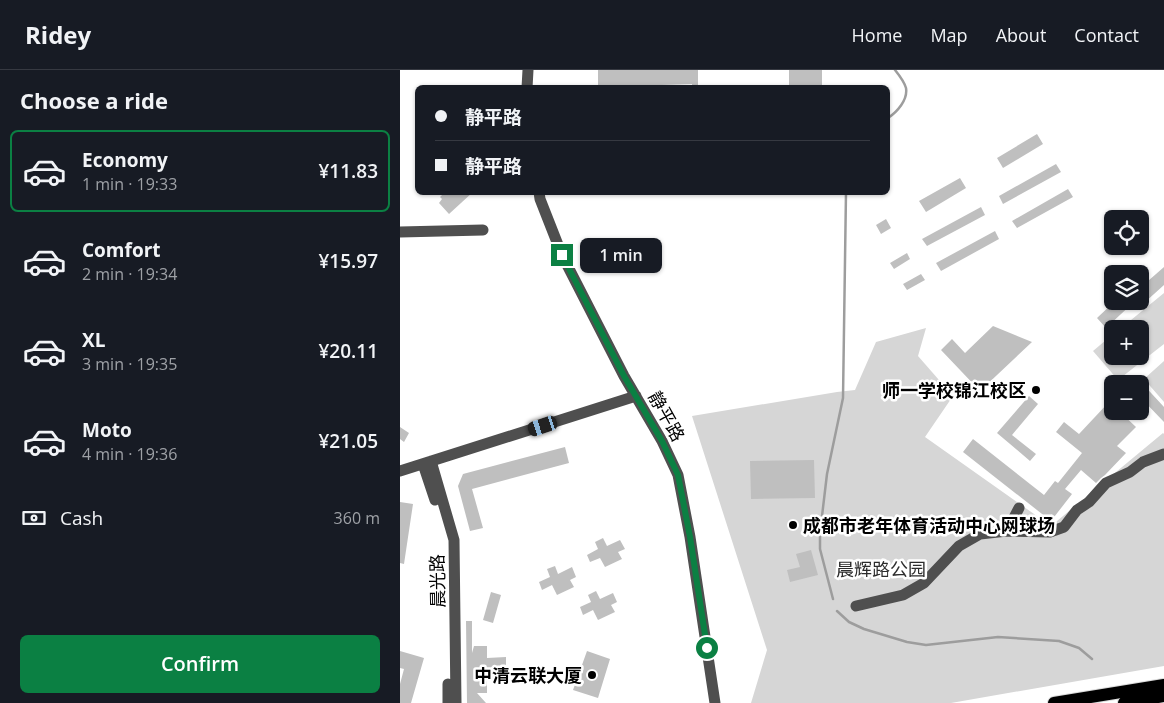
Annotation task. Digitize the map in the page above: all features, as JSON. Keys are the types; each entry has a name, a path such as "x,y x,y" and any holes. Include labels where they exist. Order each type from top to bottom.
{"main road":[{"path":"1054,703 1164,685"},
{"path":"1124,703 1164,696"}],"street":[{"path":"527,85 528,70"},
{"name":"静平路","path":"540,195 562,255 624,376 662,441 678,475 690,537 715,703"},
{"path":"400,232 483,230"},
{"path":"400,471 636,396"},
{"path":"856,606 903,596 924,583 959,546 980,534 1007,531 1050,532 1064,527 1078,510 1089,502 1106,483 1130,472 1142,462 1164,454"},
{"name":"晨光路","path":"427,463 447,535 448,703"},
{"name":"晨光路","path":"427,463 454,540 456,703"},
{"path":"1007,531 1019,508"}],"green space":[{"path":"1164,293 1164,344 1149,356 1149,320 1131,320 1143,310 1149,310 1149,305"},
{"name":"晨辉路公园","path":"926,328 918,356 953,396 925,437 1051,526 1164,434 1164,666 951,703 751,703 767,650 692,416 855,390 876,342"},
{"path":"1104,342 1104,364 1093,351"},
{"path":"1164,361 1164,402 1149,385 1148,375"},
{"path":"1105,365 1137,365 1124,375 1114,375"}],"building":[{"path":"598,70 698,70 698,85 598,85"},
{"path":"789,70 822,70 822,85 789,85"},
{"path":"1037,134 1043,144 1003,168 997,158"},
{"path":"1056,164 1061,172 1003,204 999,196"},
{"path":"960,178 966,188 926,212 919,201"},
{"path":"1068,189 1073,197 1017,228 1012,221"},
{"path":"442,195 470,195 449,214 439,203 442,199 440,197"},
{"path":"981,207 985,215 927,246 922,239"},
{"path":"886,219 891,228 881,234 876,225"},
{"path":"995,231 999,239 941,271 936,263"},
{"path":"907,253 910,259 894,269 890,263"},
{"path":"1164,267 1164,285 1149,298 1149,280"},
{"path":"921,274 925,280 907,290 903,284"},
{"path":"1105,310 1125,310 1115,320 1104,320 1104,326 1097,318"},
{"path":"993,326 1032,342 980,391 941,350 952,339 965,353"},
{"path":"1149,391 1164,407 1164,422 1149,406"},
{"path":"1029,396 1038,404 1012,435 1036,454 1030,461 997,433"},
{"path":"1104,407 1104,420 1129,420 1136,427 1117,446 1126,453 1096,483 1081,470 1065,489 1072,494 1051,521 963,452 973,439 1044,495 1055,481 1058,483 1082,453 1056,432 1064,422 1079,434"},
{"path":"400,427 409,433 404,442 400,439"},
{"path":"565,447 569,463 472,489 483,528 470,531 458,486 463,474"},
{"path":"814,460 815,498 751,499 750,461"},
{"path":"400,502 413,504 404,564 400,563"},
{"path":"603,538 607,546 620,540 625,549 618,552 622,559 605,567 600,558 590,562 587,555 598,549 595,542"},
{"path":"811,550 818,575 790,582 787,570 800,567 796,554"},
{"path":"555,566 558,574 572,567 576,577 570,580 574,587 557,595 552,585 542,590 539,582 550,577 547,569"},
{"path":"596,591 600,599 613,593 617,602 611,605 615,612 598,620 593,610 583,615 580,607 591,602 588,595"},
{"path":"491,592 501,595 493,623 483,620"},
{"path":"466,621 472,621 472,653 474,646 487,646 487,658 506,657 506,679 487,680 487,693 477,693 486,703 467,703"},
{"path":"400,651 424,658 411,703 400,703 400,684 404,669 400,668"},
{"name":"中清云联大厦","path":"587,651 610,659 598,698 573,690"}],"waterway":[{"path":"890,116 901,105 906,92 904,83 895,70"},
{"path":"833,599 820,549 820,533 827,474 843,398 846,195"},
{"path":"837,611 849,622 864,629 907,642 926,645 998,637 1059,641 1079,648 1092,659"}],"place":[{"name":"师一学校锦江校区","path":"1036,390"},
{"name":"成都市老年体育活动中心网球场","path":"793,525"},
{"name":"中清云联大厦","path":"592,675"}],"route":[{"path":"562,255 624,376 662,441 678,475 690,537 707,648"}]}
